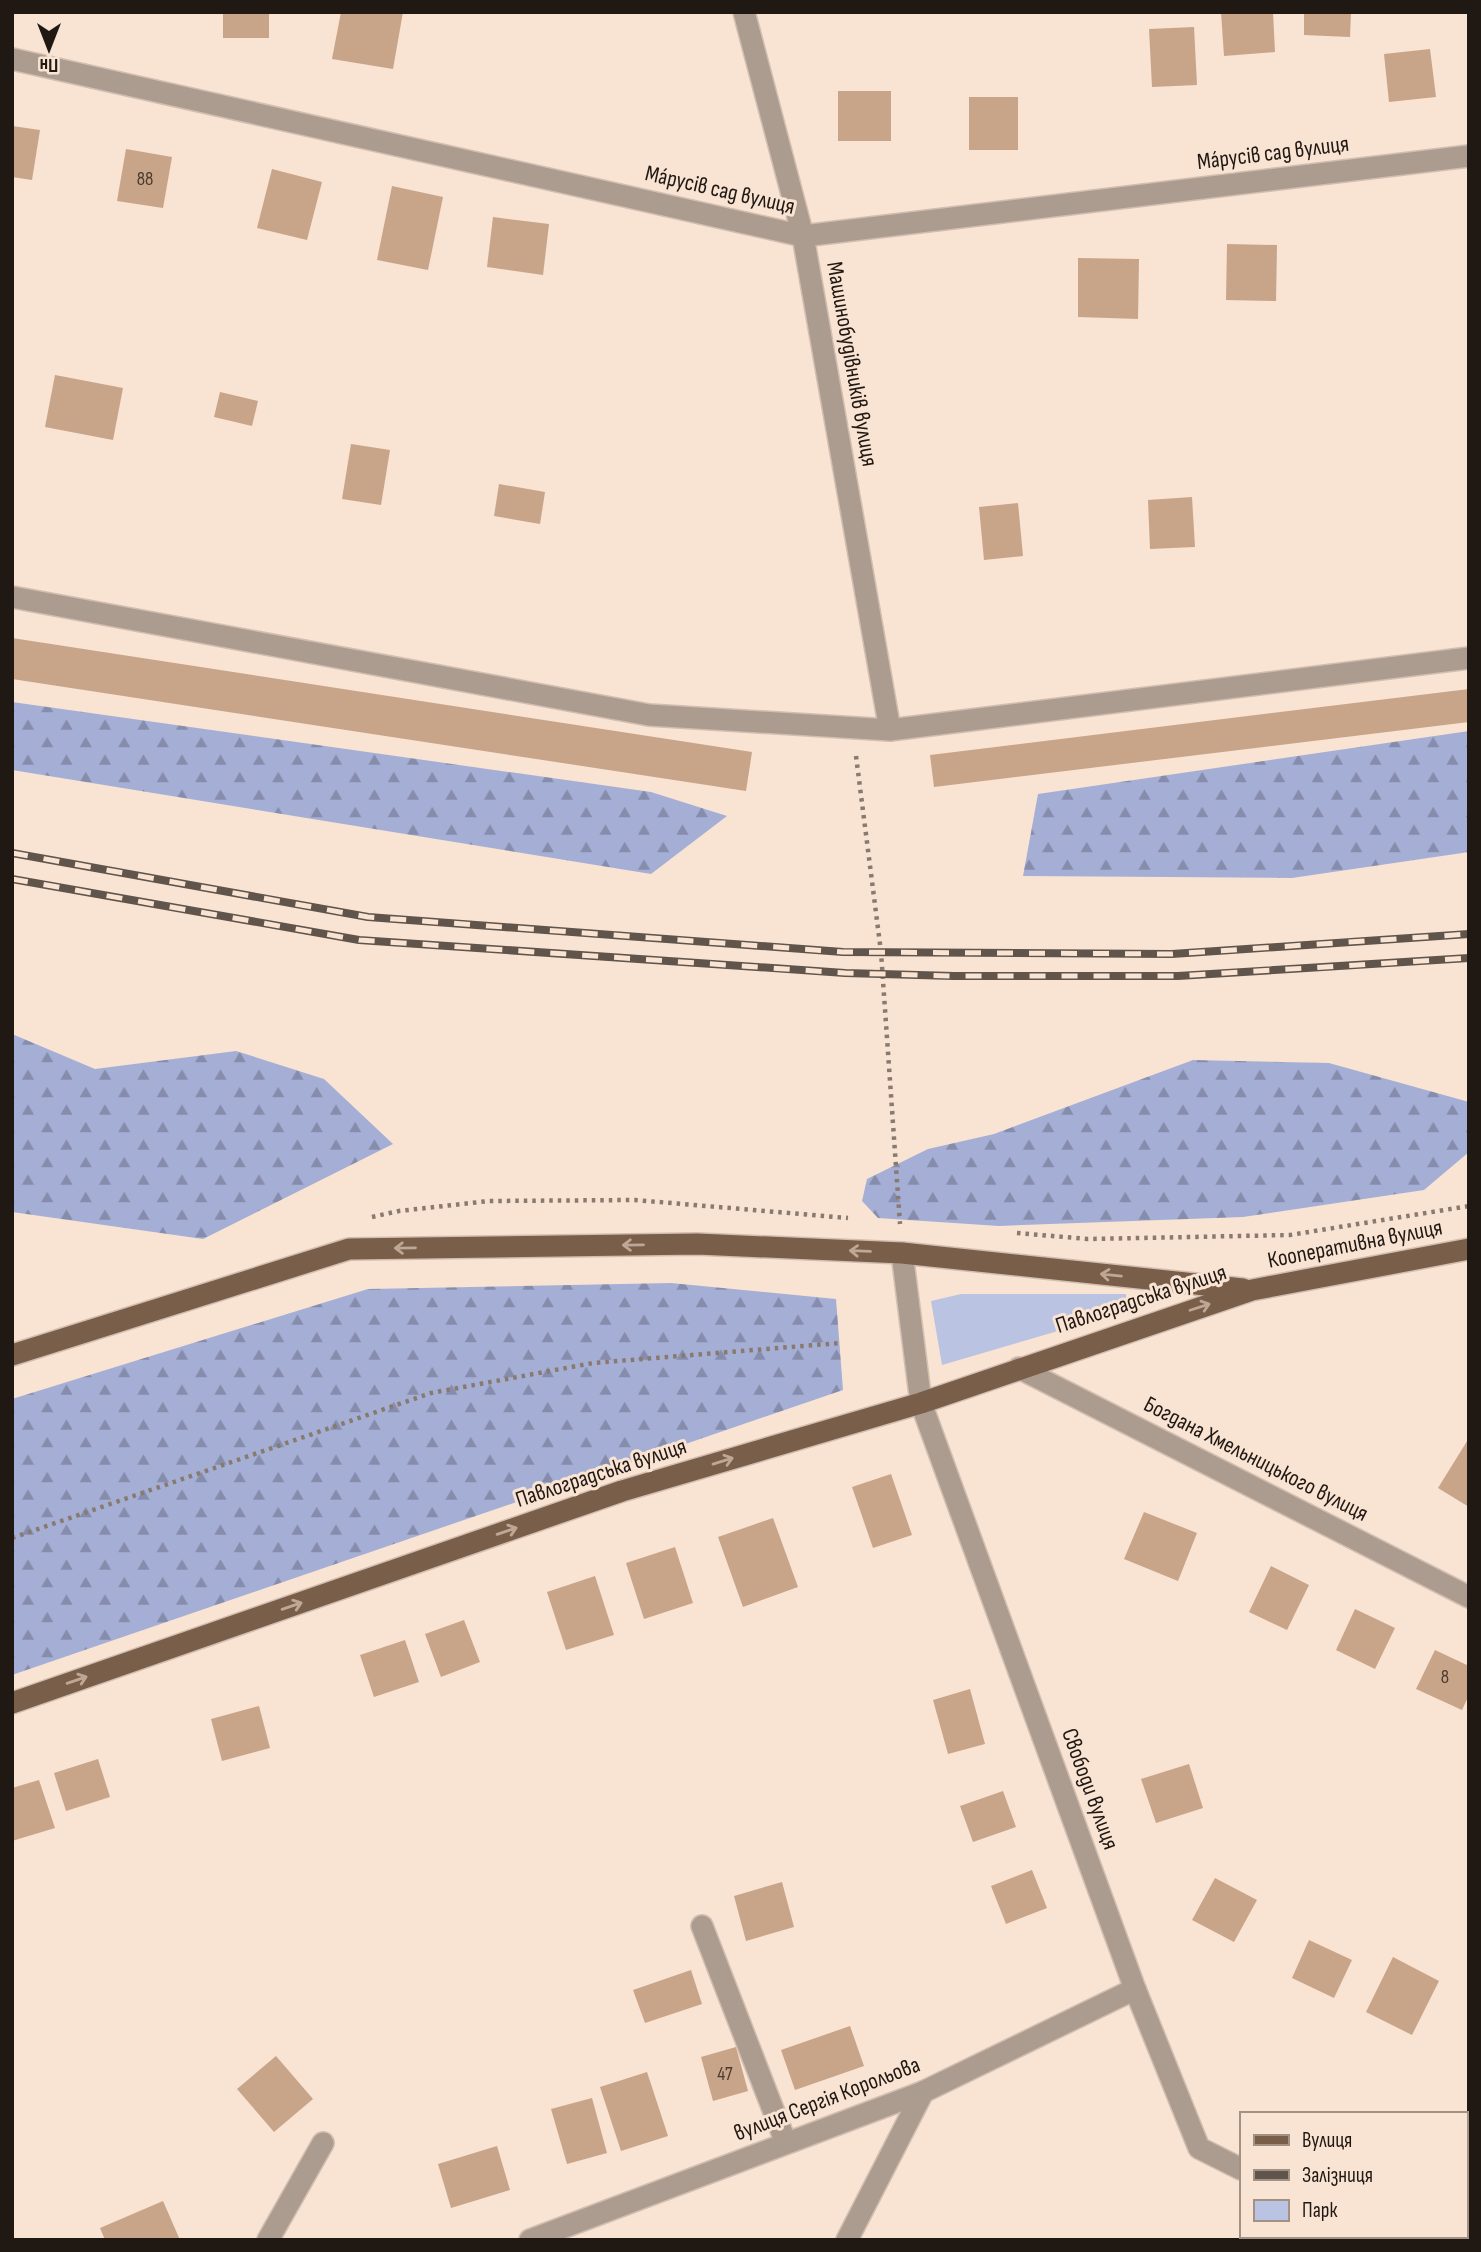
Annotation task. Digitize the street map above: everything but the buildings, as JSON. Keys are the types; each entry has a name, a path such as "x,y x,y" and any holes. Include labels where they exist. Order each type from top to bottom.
{"main road":[{"name":"Павлоградська вулиця","path":"12,1355 349,1249 697,1244 902,1253 1252,1290"},
{"name":"Кооперативна вулиця","path":"1252,1290 1469,1249"},
{"name":"Павлоградська вулиця","path":"12,1703 622,1491 921,1403 1252,1290"}],"street":[{"name":"Машинобудівників вулиця","path":"744,12 803,236 890,730"},
{"name":"Мáрусів сад вулиця","path":"12,59 803,236 1469,156"},
{"path":"12,597 649,715 890,730 1469,658"},
{"name":"Свободи вулиця","path":"902,1253 921,1403 1135,1989 1199,2148 1240,2168"},
{"name":"Богдана Хмельницького вулиця","path":"1019,1368 1469,1597"},
{"path":"702,1926 786,2143"},
{"name":"вулиця Сергія Корольова","path":"530,2240 923,2092 1135,1989"},
{"path":"848,2240 923,2092"},
{"path":"268,2240 323,2143"}],"path":[{"path":"852,727 881,952 902,1253"},
{"path":"12,1538 431,1393 593,1363 839,1343"}],"green space":[{"path":"12,702 651,792 727,816 651,874 12,770"},
{"path":"1469,731 1469,852 1292,878 1023,876 1038,794"},
{"path":"12,1034 95,1069 236,1051 324,1079 393,1144 203,1239 12,1212"},
{"path":"1193,1060 1329,1063 1469,1102 1469,1152 1424,1190 1243,1217 999,1226 878,1218 862,1201 867,1179 928,1149 994,1134"},
{"path":"671,1283 836,1299 843,1390 12,1675 12,1399 368,1289"},
{"path":"961,1294 1126,1294 1126,1311 942,1365 931,1301"}],"railway":[{"path":"12,853 368,917 843,952 1172,954 1469,934"},
{"path":"12,879 359,940 845,973 1178,976 1469,958"}]}
